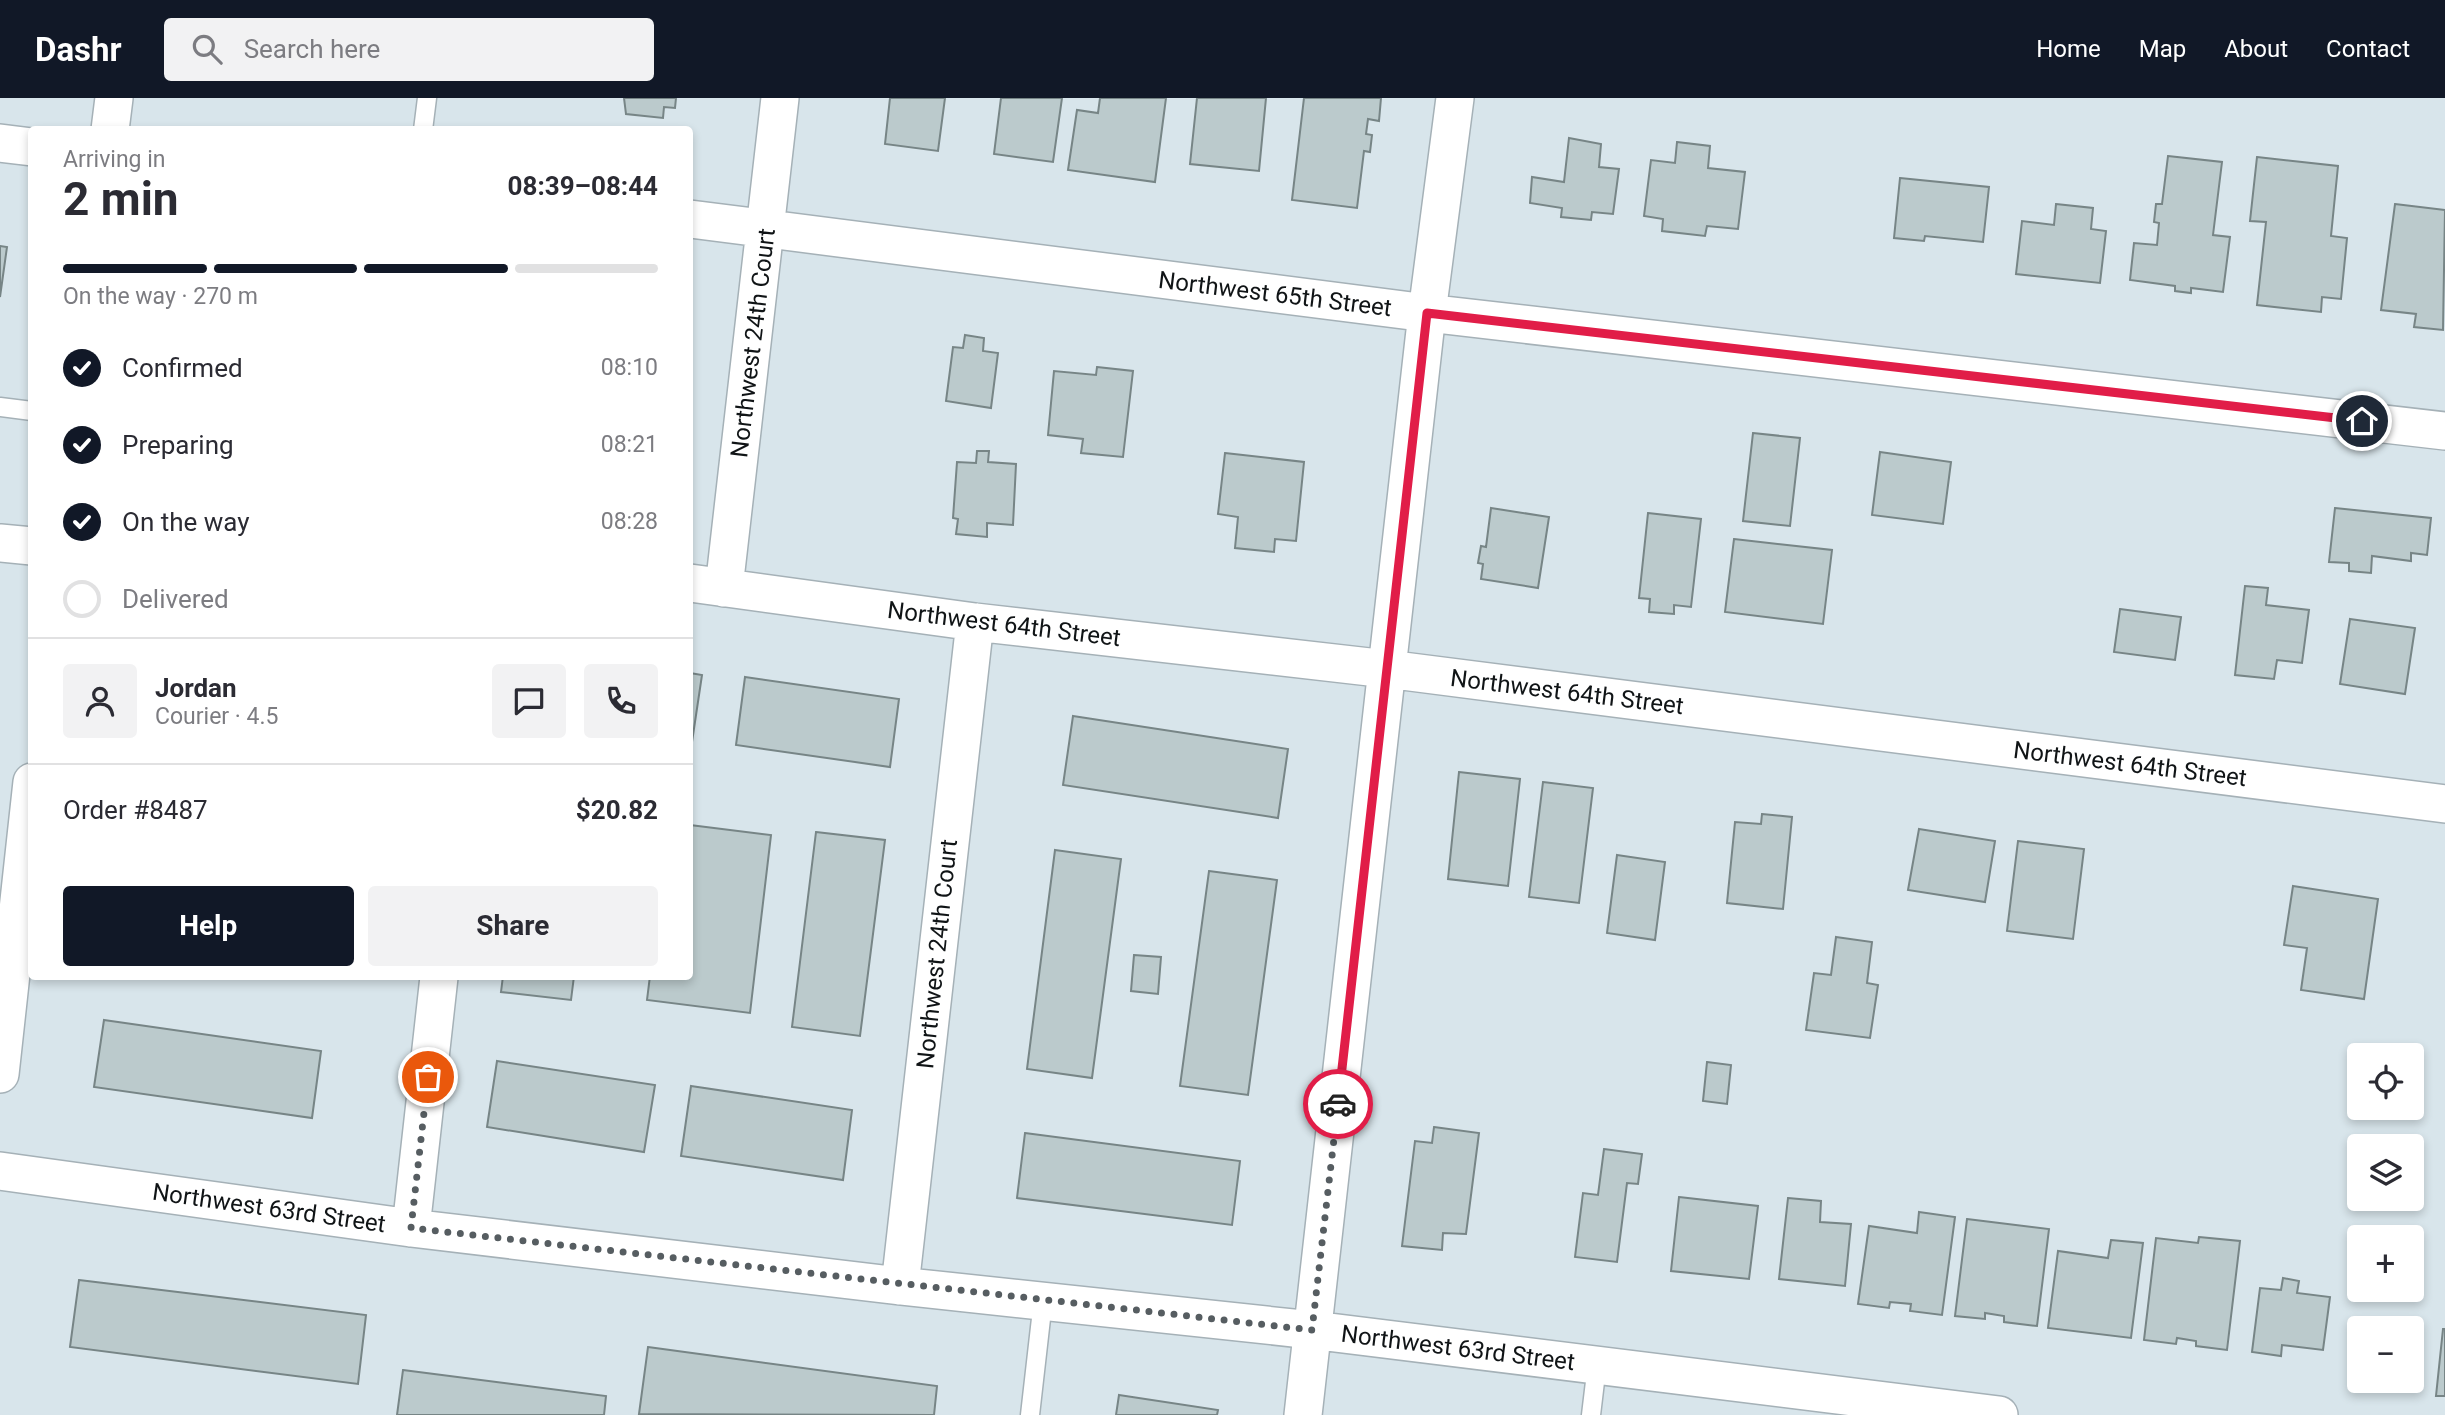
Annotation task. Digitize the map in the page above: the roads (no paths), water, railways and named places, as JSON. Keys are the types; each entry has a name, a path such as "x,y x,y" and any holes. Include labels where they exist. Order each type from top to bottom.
{"street":[{"path":"110,126 114,98"},
{"name":"Northwest 24th Court","path":"707,585 766,228 780,98"},
{"path":"1303,1415 1427,313 1455,98"},
{"path":"0,143 28,146"},
{"name":"Northwest 65th Street","path":"693,219 1427,313 2445,431"},
{"path":"0,542 28,546"},
{"name":"Northwest 64th Street","path":"707,585 975,622 1387,669 2445,804"},
{"name":"Northwest 24th Court","path":"900,1286 975,622"},
{"path":"0,1074 28,818"},
{"path":"411,1228 439,980"},
{"name":"Northwest 63rd Street","path":"0,1171 411,1228 900,1286 1312,1330 1998,1415"}],"lane":[{"path":"424,126 427,98"},
{"path":"0,407 28,410"},
{"path":"1030,1415 1042,1301"},
{"path":"1591,1415 1597,1365"}]}
